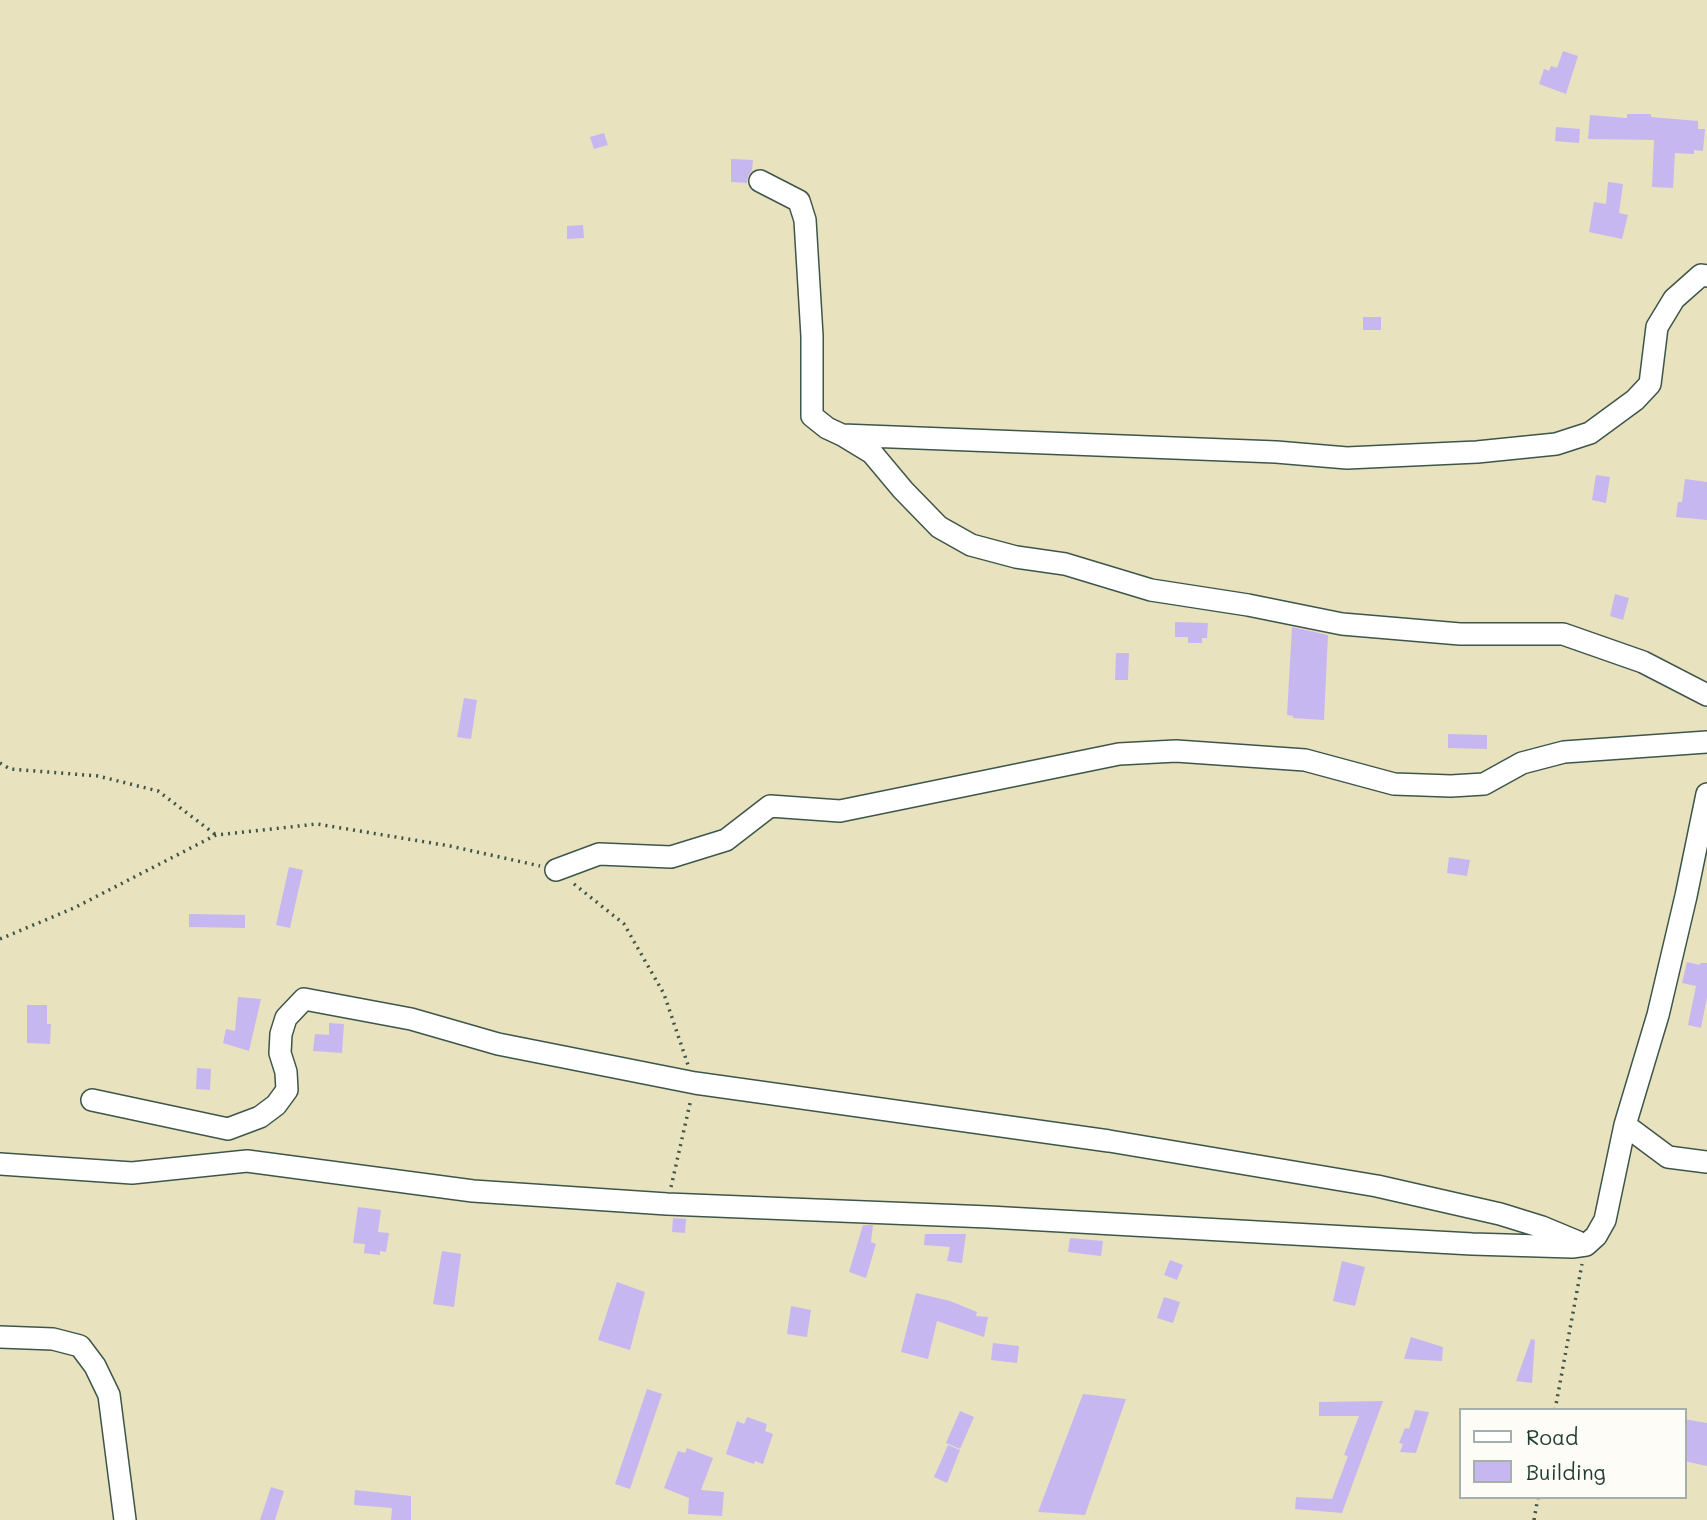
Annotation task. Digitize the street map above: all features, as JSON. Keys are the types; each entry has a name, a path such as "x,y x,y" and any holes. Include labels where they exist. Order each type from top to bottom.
{"street":[{"path":"760,181 799,201 804,220 810,310 812,416 827,428 872,453 939,527 971,545 1016,557 1065,564 1151,590 1248,605 1342,624 1460,634 1563,634 1643,662 1707,695"},
{"path":"842,435 1347,457 1477,452 1556,444 1590,433 1635,400 1650,384 1657,327 1674,299 1701,275 1707,276"},
{"path":"556,870 600,854 671,857 726,840 770,806 840,811 1119,754 1175,751 1305,760 1394,784 1451,786 1484,784 1522,763 1564,752 1707,742"},
{"path":"0,1164 132,1173 247,1161 473,1191 667,1204 989,1217 1472,1244 1572,1247 1586,1245 1596,1236 1605,1220 1625,1125 1658,1015 1707,794"},
{"path":"92,1100 228,1129 260,1117 276,1105 287,1090 286,1072 280,1053 281,1034 286,1018 304,999 411,1018 498,1044 695,1083 1109,1141 1377,1186 1500,1214 1586,1245"},
{"path":"1625,1125 1668,1157 1707,1162"},
{"path":"0,1337 53,1339 80,1346 95,1366 109,1395 125,1520"}],"path":[{"path":"0,763 10,769 98,776 158,791 216,835"},
{"path":"0,939 74,908 216,835 317,824 450,846 556,870 624,924 664,994 695,1083 667,1204"},
{"path":"1555,1408 1586,1245"},
{"path":"1534,1520 1538,1499"}],"building":[{"path":"1563,51 1578,56 1566,94 1539,84 1544,69 1549,71 1551,66 1557,68"},
{"path":"1627,114 1651,114 1651,117 1698,121 1698,129 1705,129 1703,151 1694,150 1694,154 1675,153 1673,188 1652,187 1654,140 1588,139 1590,115 1627,118"},
{"path":"1556,127 1580,129 1579,143 1555,141"},
{"path":"604,133 608,145 594,149 590,137"},
{"path":"731,159 753,160 747,183 731,182"},
{"path":"1608,182 1623,184 1619,213 1628,215 1622,239 1589,232 1594,202 1606,204"},
{"path":"583,225 584,238 567,239 567,226"},
{"path":"1363,317 1381,317 1381,330 1363,330"},
{"path":"1596,475 1610,477 1606,503 1592,500"},
{"path":"1685,479 1707,482 1707,520 1676,517 1678,502 1682,502"},
{"path":"1615,594 1629,598 1623,620 1610,616"},
{"path":"1175,622 1208,623 1207,638 1202,638 1202,643 1188,643 1188,637 1175,637"},
{"path":"1292,627 1328,635 1324,720 1293,718 1287,715"},
{"path":"1116,653 1129,653 1128,680 1115,680"},
{"path":"464,698 477,700 471,739 457,737"},
{"path":"1448,734 1487,735 1487,749 1448,748"},
{"path":"1449,857 1470,860 1467,876 1447,873"},
{"path":"289,867 303,870 290,928 276,925"},
{"path":"189,914 245,915 245,928 189,927"},
{"path":"1687,962 1700,965 1707,963 1707,997 1701,1028 1688,1025 1696,986 1682,983"},
{"path":"238,997 261,999 249,1051 223,1043 226,1029 235,1031"},
{"path":"27,1005 47,1005 47,1024 51,1024 50,1044 27,1043"},
{"path":"329,1023 344,1024 342,1053 313,1051 315,1034 329,1035"},
{"path":"197,1068 211,1069 210,1090 196,1089"},
{"path":"358,1207 381,1210 378,1232 389,1233 386,1252 380,1251 380,1255 364,1253 365,1244 353,1243"},
{"path":"673,1218 686,1219 685,1233 672,1232"},
{"path":"863,1225 873,1225 871,1242 876,1244 866,1278 849,1272"},
{"path":"925,1234 966,1234 962,1263 947,1261 950,1247 924,1245"},
{"path":"1070,1238 1103,1241 1101,1256 1068,1252"},
{"path":"442,1251 461,1254 454,1307 433,1304"},
{"path":"1170,1260 1183,1265 1177,1280 1164,1275"},
{"path":"1342,1261 1365,1267 1355,1306 1333,1301"},
{"path":"617,1282 645,1292 630,1350 598,1340"},
{"path":"916,1293 950,1301 977,1312 976,1316 988,1317 984,1337 937,1321 928,1359 901,1352"},
{"path":"1164,1297 1180,1302 1173,1323 1157,1318"},
{"path":"791,1306 811,1310 807,1337 787,1334"},
{"path":"1411,1337 1443,1347 1442,1361 1404,1359"},
{"path":"1531,1339 1535,1340 1532,1383 1516,1381"},
{"path":"993,1343 1019,1346 1017,1363 991,1360"},
{"path":"647,1389 662,1394 630,1489 615,1484"},
{"path":"1083,1394 1126,1399 1085,1515 1038,1512"},
{"path":"1383,1401 1342,1513 1295,1509 1296,1497 1332,1499 1348,1456 1344,1455 1359,1416 1319,1416 1319,1402"},
{"path":"1415,1410 1429,1412 1416,1453 1400,1452 1403,1444 1399,1443 1405,1428 1409,1429"},
{"path":"960,1411 974,1417 960,1449 946,1443"},
{"path":"747,1417 767,1424 765,1431 773,1434 763,1464 755,1461 754,1464 726,1454 737,1421 744,1424"},
{"path":"1686,1419 1707,1423 1707,1466 1686,1461"},
{"path":"948,1445 960,1450 947,1483 934,1477"},
{"path":"687,1448 713,1458 701,1490 724,1492 722,1516 688,1514 689,1498 664,1488 678,1451 685,1453"},
{"path":"271,1487 284,1491 275,1520 260,1520"},
{"path":"355,1490 411,1496 411,1520 391,1520 392,1508 354,1505"}]}
